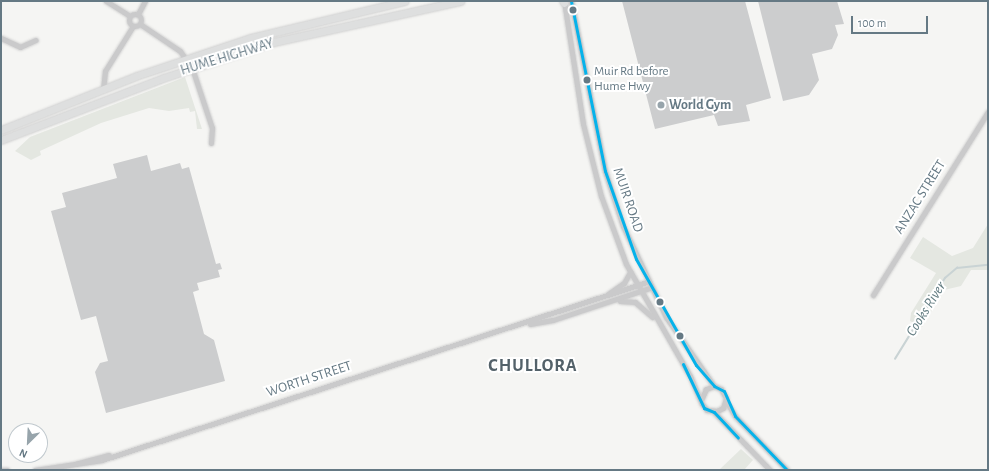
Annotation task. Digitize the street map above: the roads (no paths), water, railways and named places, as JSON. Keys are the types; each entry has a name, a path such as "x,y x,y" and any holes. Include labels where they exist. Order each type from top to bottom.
{"highway":[{"name":"HUME HIGHWAY","path":"1,129 103,90 250,38 405,1"},
{"name":"HUME HIGHWAY","path":"1,140 192,68 332,27 461,1"}],"street":[{"path":"106,1 130,16 133,26"},
{"path":"145,1 138,14 140,24 187,60 192,68 212,128 211,144"},
{"name":"MUIR ROAD","path":"566,2 595,173 630,272 656,322 701,400"},
{"name":"MUIR ROAD","path":"566,2 605,171 647,282 679,341 714,386"},
{"path":"130,16 138,14"},
{"path":"103,90 105,71 133,26 140,24"},
{"path":"1,38 20,47 36,40"},
{"name":"ANZAC STREET","path":"873,295 988,112"},
{"path":"604,297 624,283 630,272"},
{"name":"WORTH STREET","path":"35,470 72,465 110,455 515,326 647,282"},
{"name":"WORTH STREET","path":"515,326 553,320 650,288"},
{"path":"608,302 634,301 656,322"},
{"path":"770,470 714,412 704,408 701,400 706,389 714,386 724,391 726,401 735,416 787,470"},
{"path":"714,412 721,410 726,401"},
{"path":"1,470 7,470"}],"waterway":[{"name":"Cooks River","path":"895,359 945,278 957,268 988,265"}],"place":[{"name":"Muir Rd before Hume Hwy","path":"587,80"},
{"name":"World Gym","path":"661,105"}],"district":[{"name":"CHULLORA","path":"533,366"}]}
